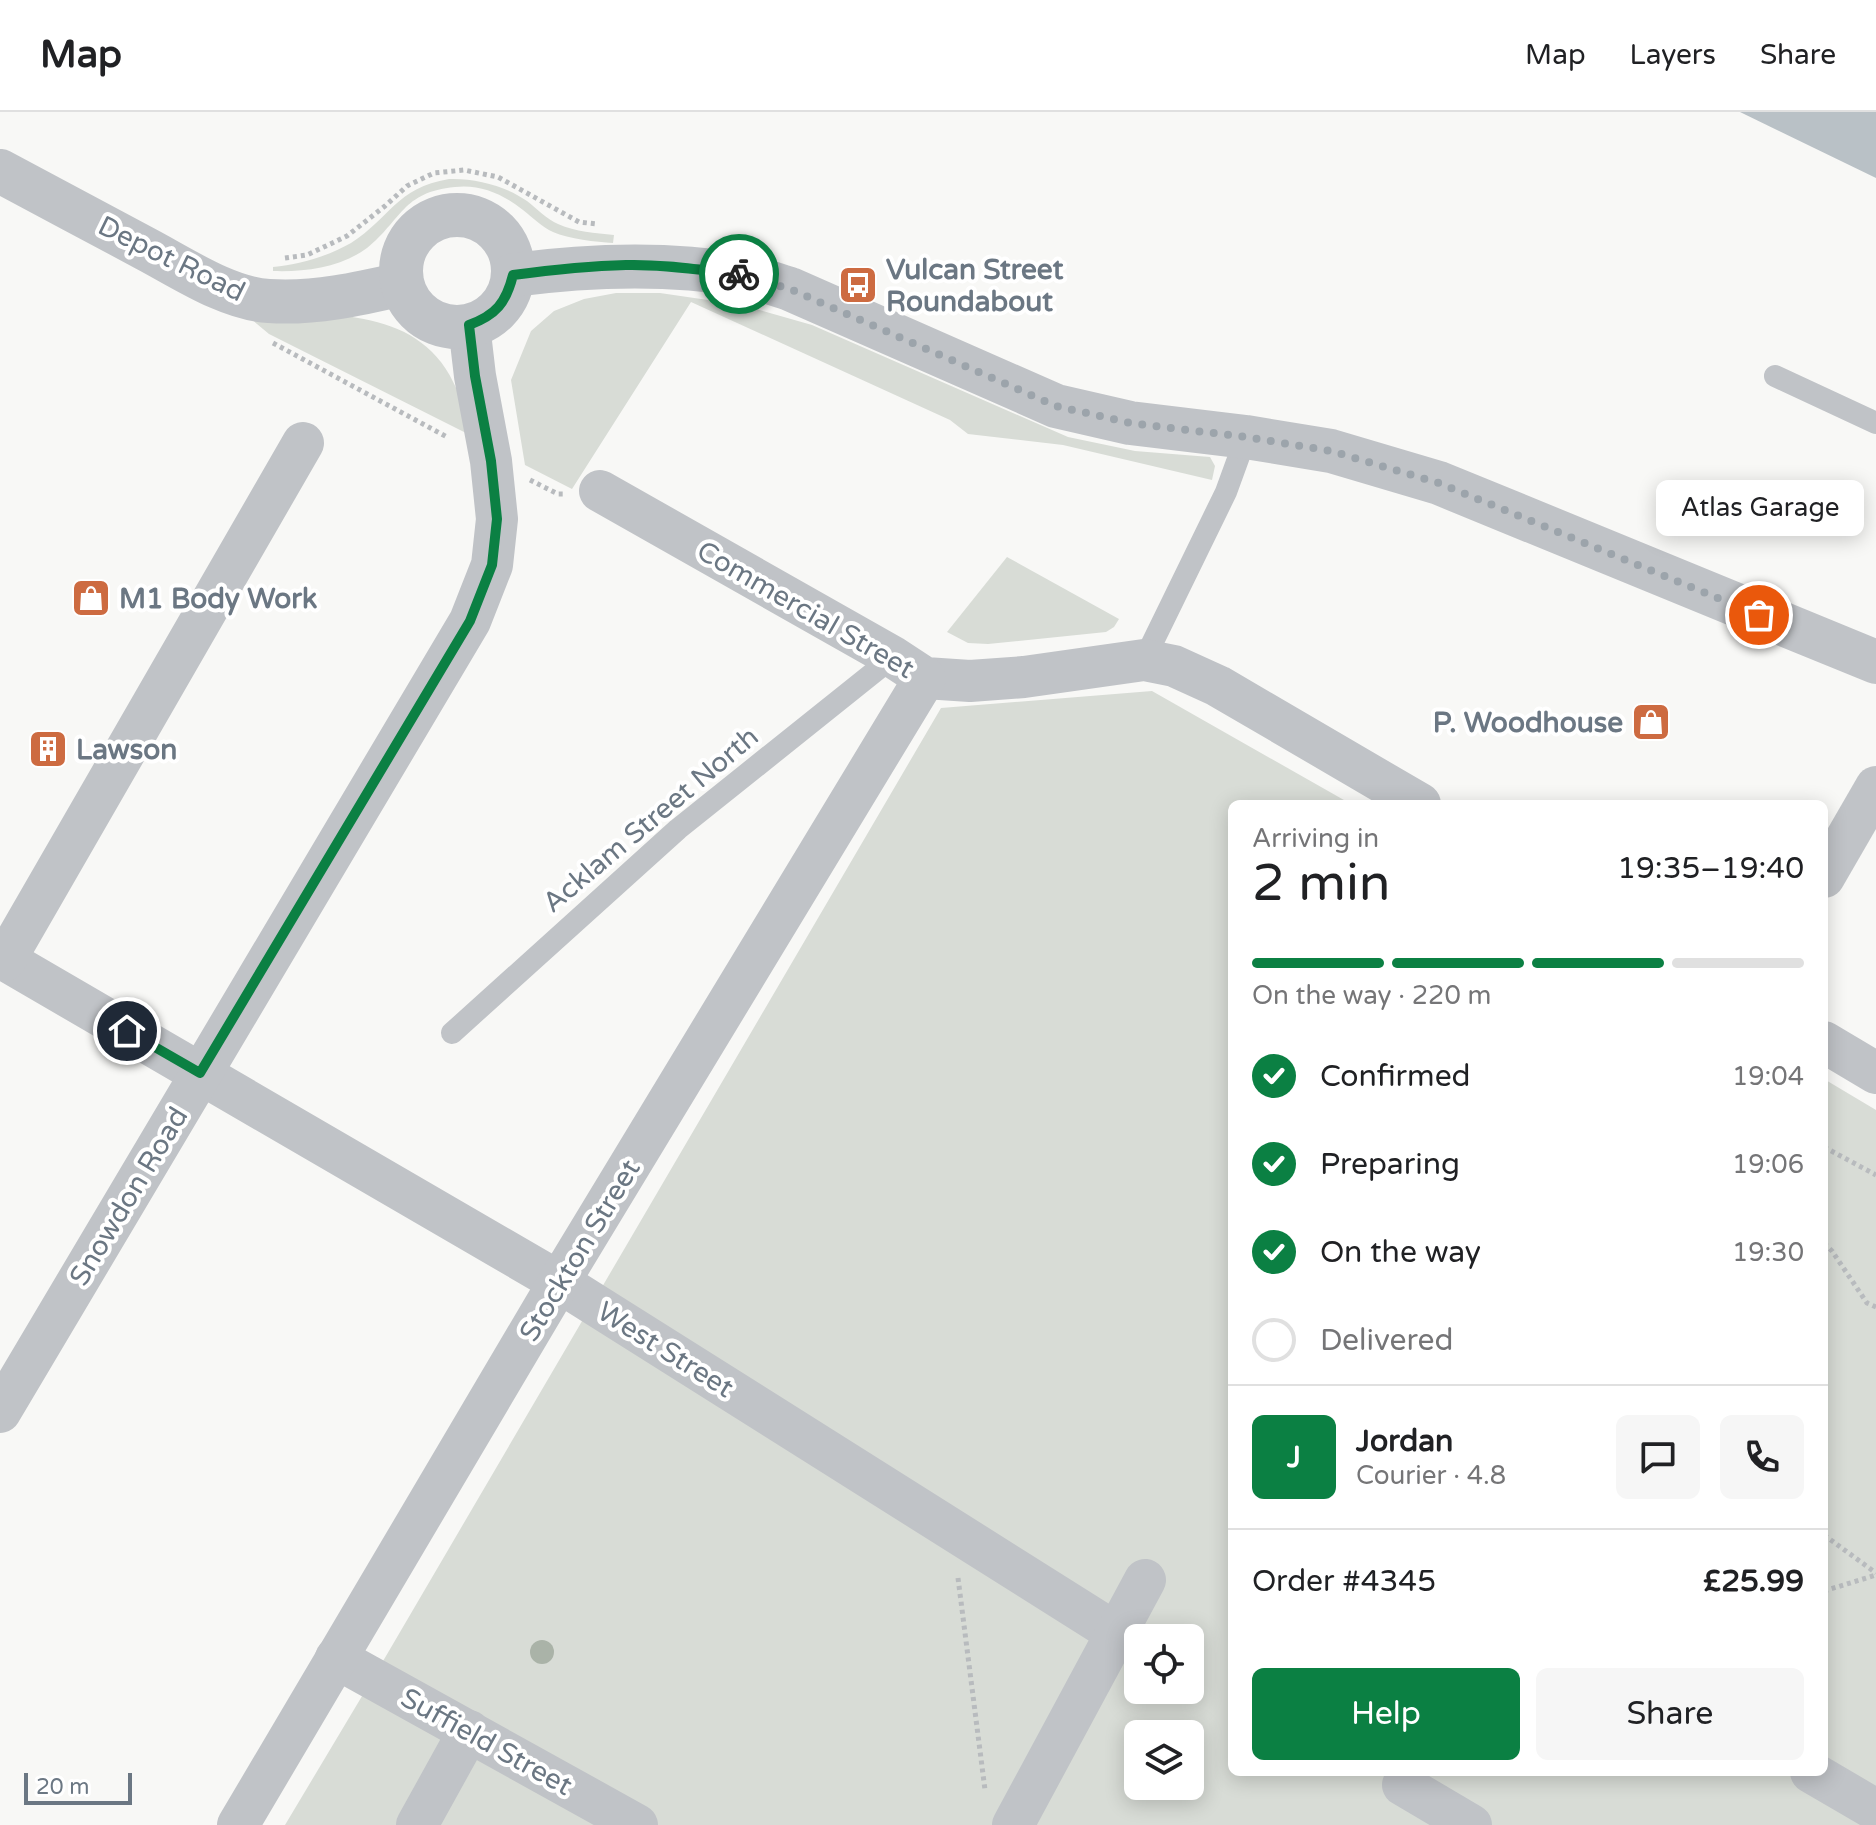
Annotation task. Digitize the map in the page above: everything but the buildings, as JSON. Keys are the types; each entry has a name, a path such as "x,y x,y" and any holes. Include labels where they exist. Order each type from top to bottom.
{"street":[{"name":"Depot Road","path":"0,171 234,293 267,301 313,300 402,284"},
{"path":"452,215 472,216 489,225 503,238 511,256 513,275 509,292 499,307 485,319 469,325 452,326 435,322 420,313 409,300 402,284 401,265 406,246 417,231 433,220 452,215"},
{"path":"513,275 628,265 745,275 790,289 1056,406 1130,423 1331,451 1439,483 1876,662"},
{"name":"Snowdon Road","path":"0,1412 470,621 492,565 497,519 469,325"},
{"path":"2,959 303,443"},
{"name":"Commercial Street","path":"600,491 909,668 970,681 1144,660 1174,666 1218,686 1413,800"},
{"name":"Stockton Street","path":"238,1825 559,1282 909,668"},
{"path":"1828,870 1876,787"},
{"name":"West Street","path":"2,959 559,1282 1116,1633"},
{"path":"1828,1044 1876,1073"},
{"path":"1013,1825 1145,1580"},
{"name":"Suffield Street","path":"336,1658 637,1825"},
{"path":"417,1825 469,1731"},
{"path":"1818,1776 1876,1810"},
{"path":"1403,1785 1471,1825"}],"lane":[{"path":"1775,376 1876,423"},
{"path":"1144,660 1226,492 1246,437"},
{"name":"Acklam Street North","path":"452,1033 678,829 909,668"}],"path":[{"path":"277,260 307,255 347,236 407,186 434,173 464,170 498,177 579,222 603,225"},
{"path":"263,337 558,494 600,491"},
{"path":"1828,1149 1876,1175"},
{"path":"1828,1247 1867,1303 1876,1307"},
{"path":"952,1529 986,1794"},
{"path":"1828,1538 1876,1574"},
{"path":"1828,1590 1876,1574"}],"shaded area":[{"path":"1740,112 1876,112 1876,178"},
{"path":"449,179 500,187 527,201 558,224 614,235 613,243 583,240 553,232 499,195 473,187 455,187 437,190 413,201 379,238 357,255 310,269 273,271 273,267 303,262 342,248 417,189"},
{"path":"616,293 660,293 742,305 812,325 1068,437 1135,451 1210,457 1215,466 1212,480 1063,445 968,434 950,420 691,302 572,489 525,465 511,380 531,331 554,311 584,299"},
{"path":"244,313 336,315 394,327 419,341 441,362 457,390 466,433 269,334"},
{"path":"1007,557 1119,619 1106,632 988,644 968,643 947,632"},
{"path":"1152,691 1344,800 1228,800 1228,1776 1828,1776 1828,1081 1876,1110 1876,1825 285,1825 941,708"}],"way so far":[{"path":"739,274 790,289 1056,406 1130,423 1331,451 1439,483 1759,615"}],"place":[{"name":"Vulcan Street Roundabout","path":"858,285"},
{"name":"M1 Body Work","path":"91,598"},
{"name":"Atlas Garage","path":"1759,615"},
{"name":"P. Woodhouse","path":"1651,722"},
{"name":"Lawson","path":"48,749"}],"route":[{"path":"127,1031 200,1073 470,621 492,565 497,519 469,325 485,319 499,307 509,292 513,275 628,265 739,274"}]}
